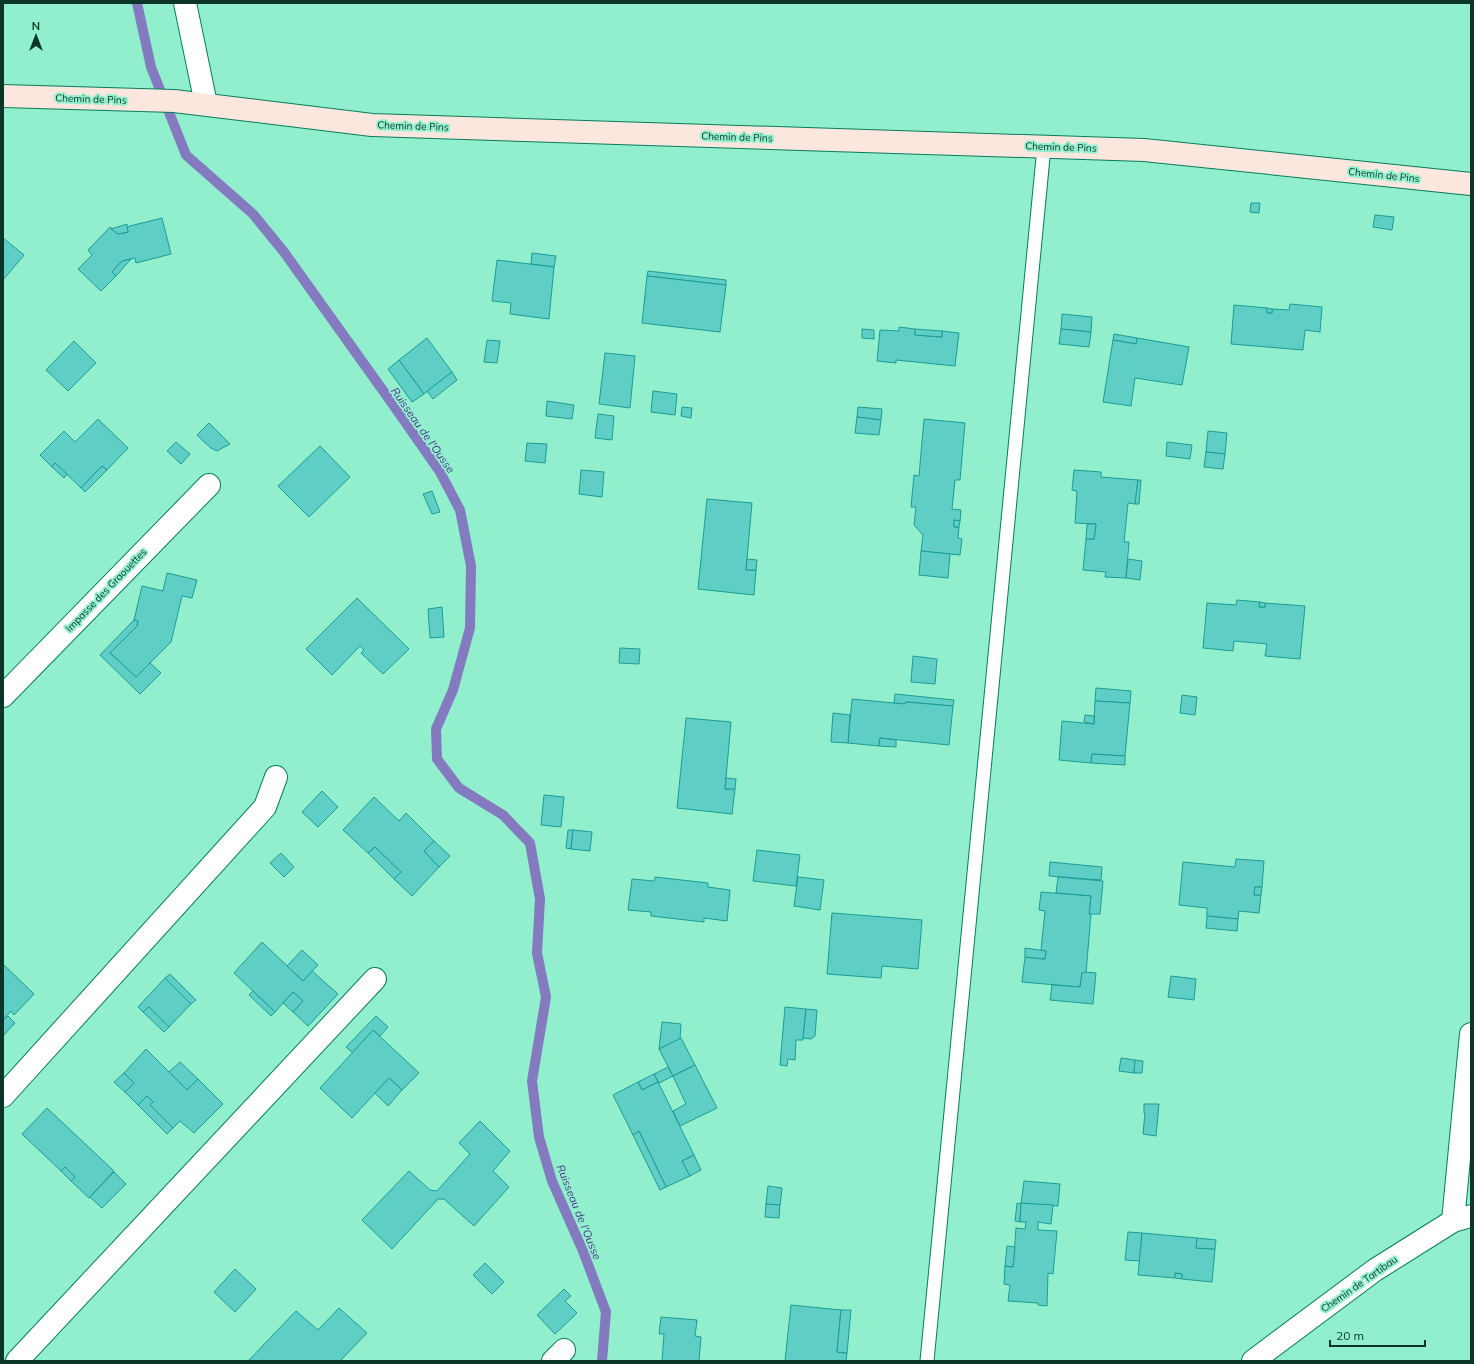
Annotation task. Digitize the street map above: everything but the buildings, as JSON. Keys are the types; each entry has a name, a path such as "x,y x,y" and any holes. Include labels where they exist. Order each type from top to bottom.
{"street":[{"path":"185,3 206,104"},
{"name":"Chemin de Pins","path":"3,96 174,101 372,125 1144,150 1471,184"},
{"name":"Impasse des Graouettes","path":"3,696 209,485"},
{"path":"3,1096 265,807 276,777"},
{"path":"17,1361 375,979"},
{"path":"1462,1218 1471,1034"},
{"name":"Chemin de Tartibau","path":"1253,1361 1375,1270 1462,1218"}],"lane":[{"path":"927,1361 1044,147"}],"waterway":[{"name":"Ruisseau de l'Ousse","path":"137,3 151,67 186,155 253,214 284,252 440,472 460,510 471,566 470,628 453,690 436,729 437,759 459,788 503,815 530,843 540,899 537,953 546,997 532,1081 539,1137 552,1181 583,1251 606,1312 602,1361"}]}
